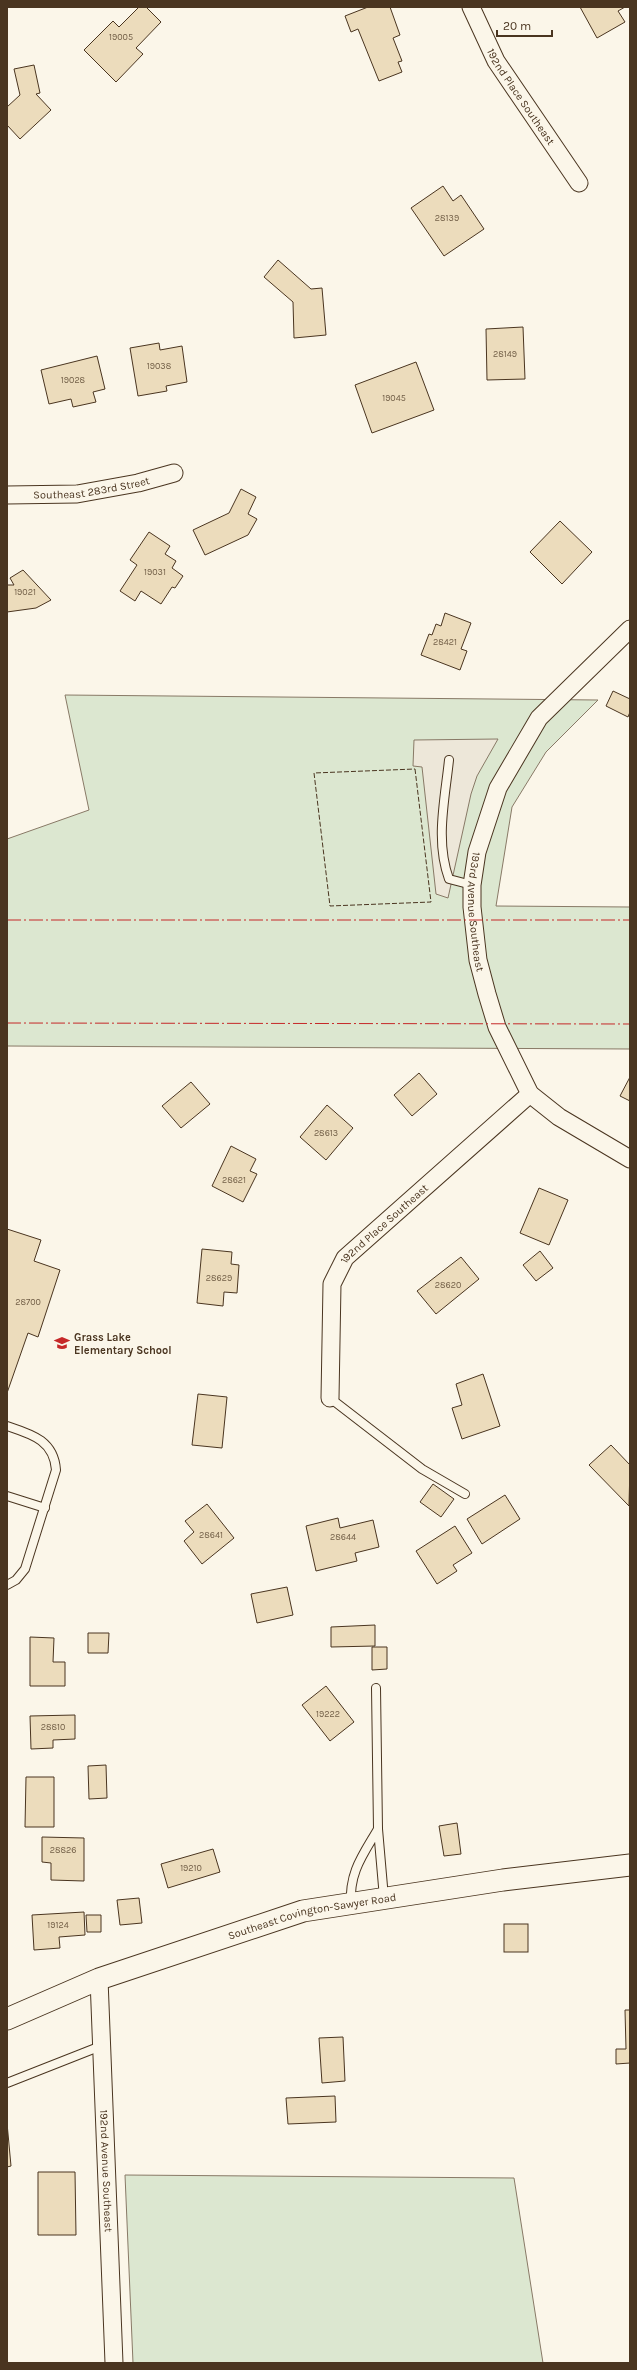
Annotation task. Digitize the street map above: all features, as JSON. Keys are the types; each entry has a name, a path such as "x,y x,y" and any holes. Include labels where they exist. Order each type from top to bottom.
{"street":[{"name":"192nd Place Southeast","path":"471,7 496,61 579,182"},
{"name":"Southeast 283rd Street","path":"7,494 77,494 138,483 174,473"},
{"name":"193rd Avenue Southeast","path":"630,629 539,718 498,788 477,852 472,885 472,908 478,960 487,994 497,1027 530,1094 570,1124 630,1159"},
{"name":"192nd Place Southeast","path":"330,1398 332,1284 344,1258 530,1094"},
{"name":"Southeast Covington-Sawyer Road","path":"7,2019 99,1979 303,1911 503,1880 630,1865"},
{"name":"192nd Avenue Southeast","path":"99,1979 114,2363"}],"lane":[{"path":"450,760 441,835 445,869 449,879 472,885"},
{"path":"330,1398 422,1469 465,1494"},
{"path":"7,1426 41,1439 50,1448 56,1460 56,1470 25,1569 16,1580 7,1585"},
{"path":"7,1496 45,1508"},
{"path":"376,1688 378,1829 384,1898"},
{"path":"351,1904 350,1886 356,1867 378,1829"},
{"path":"7,2083 102,2046"}],"green space":[{"path":"65,695 598,700 546,752 512,807 496,906 630,907 630,1049 7,1046 7,839 89,810"},
{"path":"125,2175 514,2178 543,2363 133,2363"}],"shaded area":[{"path":"498,739 477,776 471,794 448,898 436,894 422,767 413,766 414,740"}],"building":[{"path":"139,7 146,7 161,22 136,48 143,54 116,82 84,50 113,21 119,27"},
{"path":"368,7 390,7 400,35 393,38 402,61 398,62 402,72 379,81 358,29 351,32 345,16"},
{"path":"580,7 625,7 618,11 625,22 597,38"},
{"path":"34,65 40,93 36,94 51,110 20,139 7,125 7,107 20,95 14,69"},
{"path":"443,186 453,201 461,195 484,229 444,256 411,208"},
{"path":"278,260 311,289 322,288 326,335 294,338 293,302 264,277"},
{"path":"523,327 525,379 487,380 486,329"},
{"path":"159,343 160,350 182,346 187,382 166,386 167,391 138,396 130,348"},
{"path":"97,356 105,389 93,392 96,402 73,407 71,399 49,404 41,370"},
{"path":"416,362 434,410 372,433 355,385"},
{"path":"241,489 256,497 248,514 257,519 248,535 205,555 193,530 229,513"},
{"path":"560,521 592,552 562,584 530,552"},
{"path":"149,532 170,546 165,554 176,561 172,568 183,576 175,588 172,587 161,604 141,591 135,601 120,591 137,565 130,560"},
{"path":"23,570 51,600 36,608 7,612 7,585 14,585 10,578"},
{"path":"445,613 471,623 461,649 467,651 460,670 421,655 429,634 432,635 436,624 441,626"},
{"path":"613,691 630,699 630,712 628,717 606,706"},
{"path":"419,1073 437,1094 412,1116 394,1095"},
{"path":"630,1077 630,1101 620,1096"},
{"path":"191,1082 210,1104 181,1128 162,1106"},
{"path":"327,1105 353,1128 326,1160 300,1137"},
{"path":"231,1146 256,1159 250,1171 257,1174 243,1202 212,1186"},
{"path":"539,1188 568,1200 549,1245 520,1233"},
{"path":"7,1229 41,1240 34,1261 60,1270 38,1337 28,1333 7,1393"},
{"path":"202,1249 232,1252 231,1264 239,1265 237,1293 224,1292 223,1306 197,1303"},
{"path":"540,1251 553,1268 536,1281 523,1265"},
{"path":"461,1257 479,1279 436,1314 417,1291"},
{"path":"483,1374 500,1426 462,1439 452,1408 462,1405 456,1384"},
{"path":"198,1394 227,1397 222,1448 192,1445"},
{"path":"611,1445 630,1465 629,1506 589,1465"},
{"path":"433,1484 454,1499 441,1517 420,1502"},
{"path":"505,1495 520,1519 482,1544 467,1519"},
{"path":"207,1504 234,1538 202,1564 184,1541 194,1532 185,1521"},
{"path":"338,1518 340,1528 373,1520 379,1547 355,1553 357,1561 316,1571 306,1526"},
{"path":"455,1526 472,1553 453,1565 457,1571 437,1584 416,1551"},
{"path":"287,1587 293,1615 257,1623 251,1594"},
{"path":"375,1625 375,1646 331,1647 331,1627"},
{"path":"88,1633 109,1633 108,1653 88,1653"},
{"path":"30,1637 54,1638 53,1662 65,1662 65,1686 30,1686"},
{"path":"372,1647 387,1647 387,1669 372,1670"},
{"path":"326,1686 354,1722 330,1741 302,1705"},
{"path":"75,1715 75,1739 53,1740 53,1748 31,1749 30,1716"},
{"path":"106,1765 107,1798 89,1799 88,1766"},
{"path":"26,1777 54,1777 54,1827 25,1827"},
{"path":"457,1823 461,1854 444,1856 439,1826"},
{"path":"42,1837 84,1838 84,1881 51,1880 51,1863 42,1862"},
{"path":"213,1849 220,1872 168,1888 161,1864"},
{"path":"139,1898 142,1923 120,1925 117,1900"},
{"path":"84,1912 85,1935 59,1937 60,1948 34,1950 32,1915"},
{"path":"86,1915 101,1915 101,1932 87,1932"},
{"path":"504,1924 528,1924 528,1952 504,1952"},
{"path":"625,2010 630,2010 630,2063 616,2064 616,2049 626,2049"},
{"path":"343,2037 345,2081 322,2083 319,2038"},
{"path":"335,2096 336,2122 288,2124 286,2098"},
{"path":"7,2123 11,2166 7,2167"},
{"path":"38,2172 75,2172 76,2235 38,2235"}],"fence":[{"path":"415,769 431,902 330,906 314,773 415,769"}],"power":[{"path":"7,920 630,920"},
{"path":"7,1023 630,1024"}],"place":[{"name":"Grass Lake Elementary School","path":"62,1343"}]}
